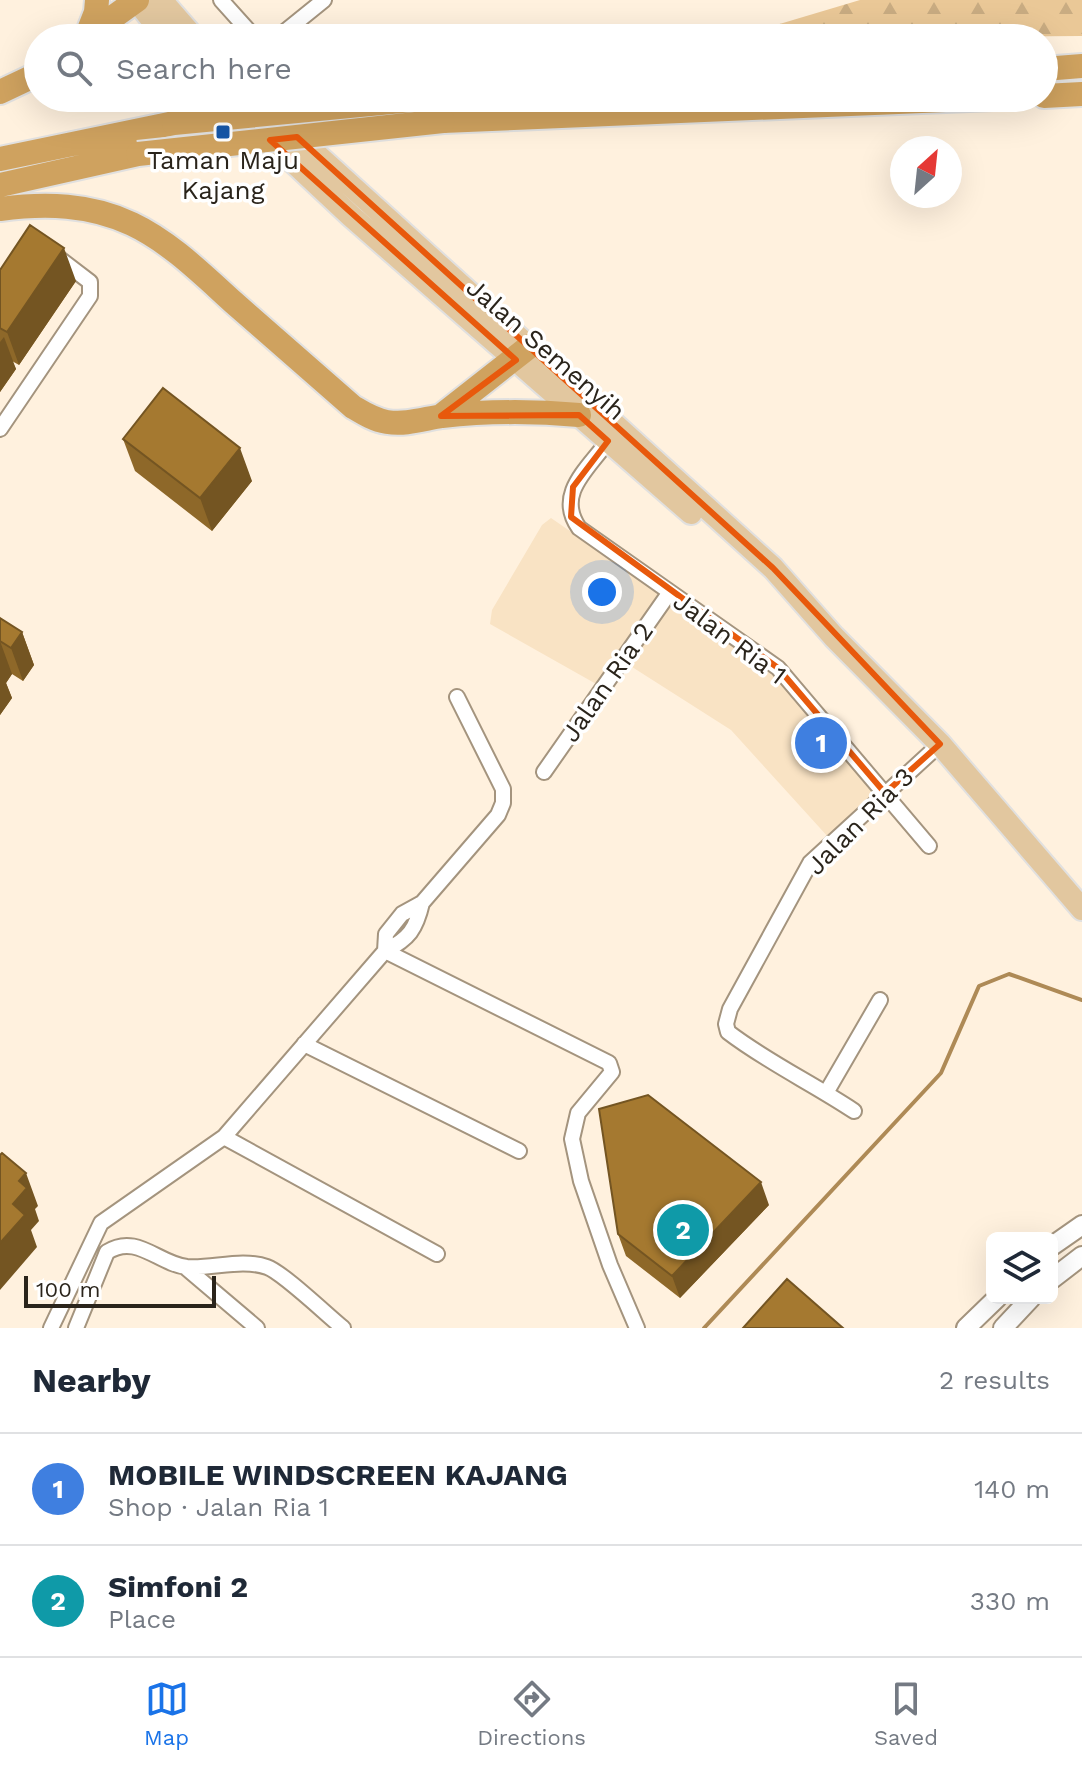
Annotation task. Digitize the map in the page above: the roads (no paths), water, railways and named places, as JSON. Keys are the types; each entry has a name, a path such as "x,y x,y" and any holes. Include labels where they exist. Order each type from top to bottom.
{"highway":[{"path":"91,24 97,0"},
{"path":"104,24 136,0"},
{"path":"1058,68 1082,66"},
{"path":"0,92 24,81"},
{"path":"1058,95 1082,94"},
{"path":"1058,98 1082,101"},
{"path":"0,159 174,123 288,112"},
{"path":"0,185 138,154 443,121 658,112"},
{"path":"0,209 34,204 69,206 132,224 198,271 353,407 368,416 386,422 406,423 441,416 528,411 579,415"},
{"path":"441,416 523,353"}],"main road":[{"path":"136,0 156,24"},
{"path":"161,0 182,24"},
{"name":"Jalan Semenyih","path":"242,112 346,196 773,568 834,637 940,744 1082,909"},
{"name":"Jalan Semenyih","path":"267,112 346,196"},
{"name":"Jalan Semenyih","path":"523,353 579,415 834,637"}],"street":[{"path":"221,0 242,24"},
{"path":"294,24 324,0"},
{"path":"0,429 90,296 90,282 44,247"},
{"name":"Jalan Ria 1","path":"608,441 573,487 569,504 571,517 579,528 778,668 929,846"},
{"name":"Jalan Ria 2","path":"544,772 670,592"},
{"path":"51,1328 101,1223 224,1137 385,951 386,934 402,914 422,903 498,815 503,803 503,789 457,697"},
{"name":"Jalan Ria 3","path":"826,1093 771,1063 728,1032 726,1024 730,1009 810,863 940,744"},
{"path":"385,951 609,1063 612,1072 578,1113 572,1139 581,1181 605,1251 637,1328"},
{"path":"854,1111 826,1093 880,1000"},
{"path":"304,1044 519,1151"},
{"path":"224,1137 437,1254"},
{"path":"1058,1242 1082,1225"},
{"path":"79,1326 107,1252 114,1247 131,1245 185,1267 257,1328"},
{"path":"1058,1274 1082,1256"},
{"path":"185,1267 250,1263 269,1267 343,1328"},
{"path":"966,1328 991,1304"},
{"path":"1003,1328 1025,1304"}],"waterway":[{"path":"704,1328 941,1073 979,986 1009,974 1082,1000"}],"place":[{"name":"Taman Maju Kajang","path":"223,132"},
{"name":"MOBILE WINDSCREEN KAJANG","path":"821,743"},
{"name":"Simfoni 2","path":"683,1230"}]}
